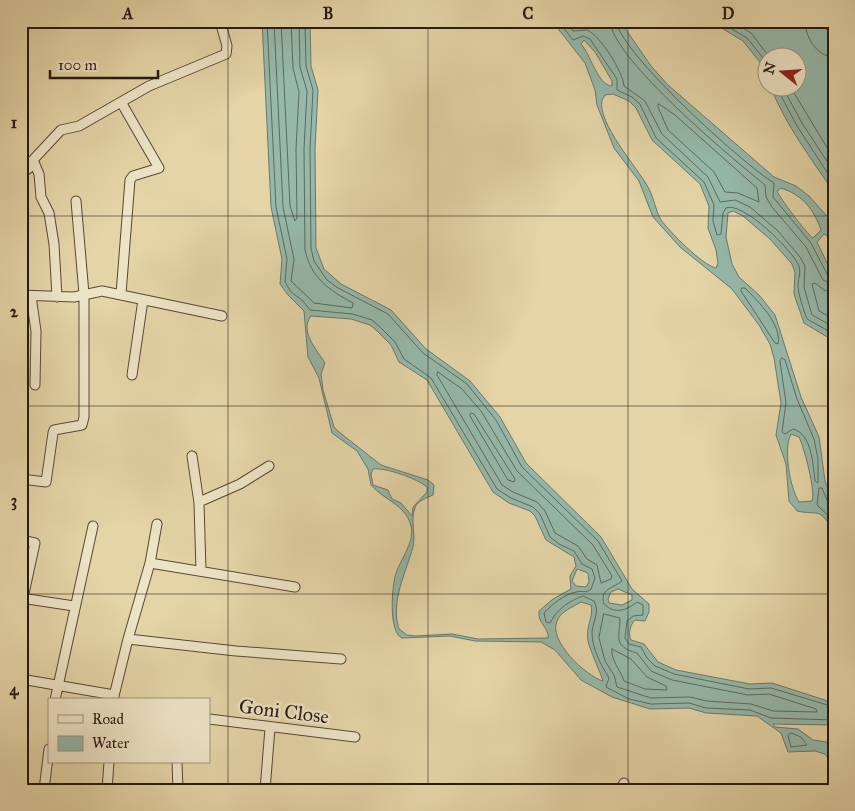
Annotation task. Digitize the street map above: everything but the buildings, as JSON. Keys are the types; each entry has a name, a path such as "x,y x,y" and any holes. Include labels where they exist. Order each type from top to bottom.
{"street":[{"path":"21,174 33,166 33,160 61,130 79,126 149,86 226,54 227,46 220,21"},
{"path":"121,102 159,168 133,176 130,180 121,294"},
{"path":"33,160 39,174 41,197 48,213 54,244 57,297"},
{"path":"21,479 46,482 52,433 54,430 82,425 86,354 84,294 76,201"},
{"path":"21,295 57,297 102,291 222,316"},
{"path":"31,296 36,331 36,385"},
{"path":"132,375 143,300"},
{"path":"192,456 199,502 201,571"},
{"path":"199,502 240,484 269,466"},
{"path":"21,679 57,684 114,697 150,562 157,524"},
{"path":"55,698 93,526"},
{"path":"21,540 36,543 22,598 74,606"},
{"path":"150,562 295,587"},
{"path":"128,639 236,651 341,659"},
{"name":"Goni Close","path":"210,719 355,737"},
{"path":"265,790 270,728"},
{"path":"44,790 48,757"},
{"path":"107,790 109,764"},
{"path":"177,764 178,790"}],"water":[{"path":"262,21 310,21 311,66 318,90 315,149 316,248 324,269 341,284 391,310 426,349 470,381 500,417 526,463 601,537 632,589 649,604 649,612 645,621 635,620 632,624 631,640 644,644 658,662 676,670 750,684 772,683 834,703 834,724 773,724 775,727 798,729 813,740 834,743 834,790 831,790 833,773 829,759 825,754 815,751 788,752 781,733 757,716 706,713 689,708 650,709 612,697 581,680 555,650 541,642 475,641 450,636 402,638 398,634 393,618 393,587 396,573 411,538 411,526 400,508 371,485 368,469 357,451 332,433 319,378 308,357 304,311 280,284 282,259 271,207","holes":["311,316 351,319 370,325 376,330 391,345 399,362 427,380 493,492 509,503 530,511 535,516 546,540 574,557 576,566 570,576 571,589 553,599 539,611 540,619 548,638 478,639 452,634 415,636 407,635 399,629 396,609 403,577 413,547 414,513 418,503 433,495 434,485 428,480 381,465 334,427 323,390 321,374 325,363 310,340 307,328","373,469 401,474 423,484 427,487 427,492 413,507 412,516 401,503 392,499 388,490 373,485 371,474","577,569 588,573 589,582 586,587 576,586 572,581","618,589 632,595 632,600 622,605 609,603 608,599 611,592","581,602 591,605 592,609 587,636 603,681 587,672 570,657 563,647 556,629 557,621 564,612"]},
{"path":"552,21 620,21 651,66 668,85 774,177 796,186 809,196 834,224 834,240 824,234 817,242 830,269 834,283 834,341 804,323 794,294 795,272 792,264 770,239 743,216 733,211 728,213 726,237 732,264 739,277 759,295 775,315 801,397 819,437 825,481 834,502 834,529 824,517 817,513 797,511 789,501 786,464 776,435 781,403 770,344 759,325 732,289 680,247 653,217 639,181 614,148 597,105 595,90 585,63","holes":["584,40 595,52 612,81 612,86 607,85 598,75 581,44","613,94 629,101 636,108 652,140 700,184 709,206 708,228 716,250 718,263 716,268 695,255 661,220 652,195 643,178 611,132 602,110 602,100 605,95","781,188 789,191 807,204 821,230 813,238 777,191","791,434 799,437 801,442 811,479 812,501 799,502 796,496 790,478 789,441"]},
{"path":"710,21 822,21 834,43 834,192 791,128 775,98 808,98 808,48 758,48 758,60 743,41"}]}
